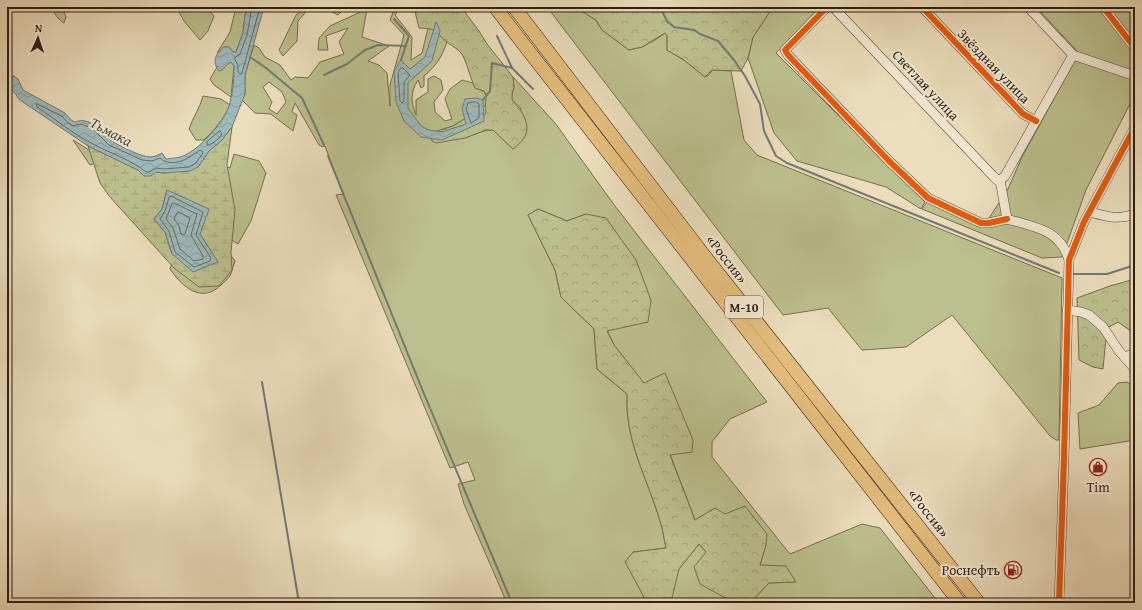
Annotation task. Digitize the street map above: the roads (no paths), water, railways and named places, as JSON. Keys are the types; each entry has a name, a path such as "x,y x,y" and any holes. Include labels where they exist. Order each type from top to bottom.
{"highway":[{"name":"«Россия»","path":"495,7 960,603"},
{"name":"«Россия»","path":"514,7 698,248 979,603"}],"street":[{"path":"827,7 785,50 788,55 889,161 928,198 982,223 1007,219 1048,232 1058,239 1066,251 1069,260"},
{"name":"Светлая улица","path":"833,7 993,176 997,180 1000,180"},
{"name":"Звёздная улица","path":"922,7 1023,114 1036,121"},
{"path":"1028,7 1073,55 1135,76"},
{"path":"1103,7 1135,48"},
{"path":"1007,219 1000,180 1005,176 1073,55"},
{"path":"1059,603 1069,260 1084,222 1135,127"},
{"path":"1090,212 1109,218 1123,218 1135,214"},
{"path":"1067,310 1089,315 1103,327 1135,369"},
{"path":"1125,357 1135,353"}],"water":[{"path":"248,7 264,7 245,75 245,94 232,127 221,141 209,151 198,167 190,171 164,173 156,172 151,176 144,176 138,170 88,146 20,100 7,83 7,71 18,79 23,90 65,113 75,122 85,121 94,125 110,140 124,148 150,157 162,153 166,159 177,158 193,151 199,146 218,126 227,112 232,91 234,66 231,62 219,71 215,61 218,52 224,47 229,47 233,52 236,52 243,33 245,15"},
{"path":"436,22 440,31 432,61 408,83 408,108 421,126 429,130 442,132 466,124 462,109 465,99 476,98 483,100 484,121 442,140 421,137 404,121 396,102 394,71 401,60 410,69 425,57"},
{"path":"167,190 209,209 200,234 218,262 193,272 172,254 165,232 154,219 162,209"}],"waterway":[{"path":"660,7 667,21 674,27 694,30 718,41 734,60 745,76 760,104 764,131 776,156 787,163 1059,273"},
{"path":"394,19 409,36 401,60"},
{"path":"497,36 512,68 533,89"},
{"path":"324,75 347,64 365,50 378,45 406,46"},
{"path":"250,57 266,68 302,98 324,145"},
{"path":"483,100 490,91 492,63 512,68"},
{"path":"328,156 422,389 512,603"},
{"path":"1073,274 1107,274 1135,265"},
{"path":"262,382 299,603"}],"place":[{"name":"Tim","path":"1098,467"},
{"name":"Роснефть","path":"1013,570"}],"water label":[{"name":"Тьмака","path":"111,132"}]}
